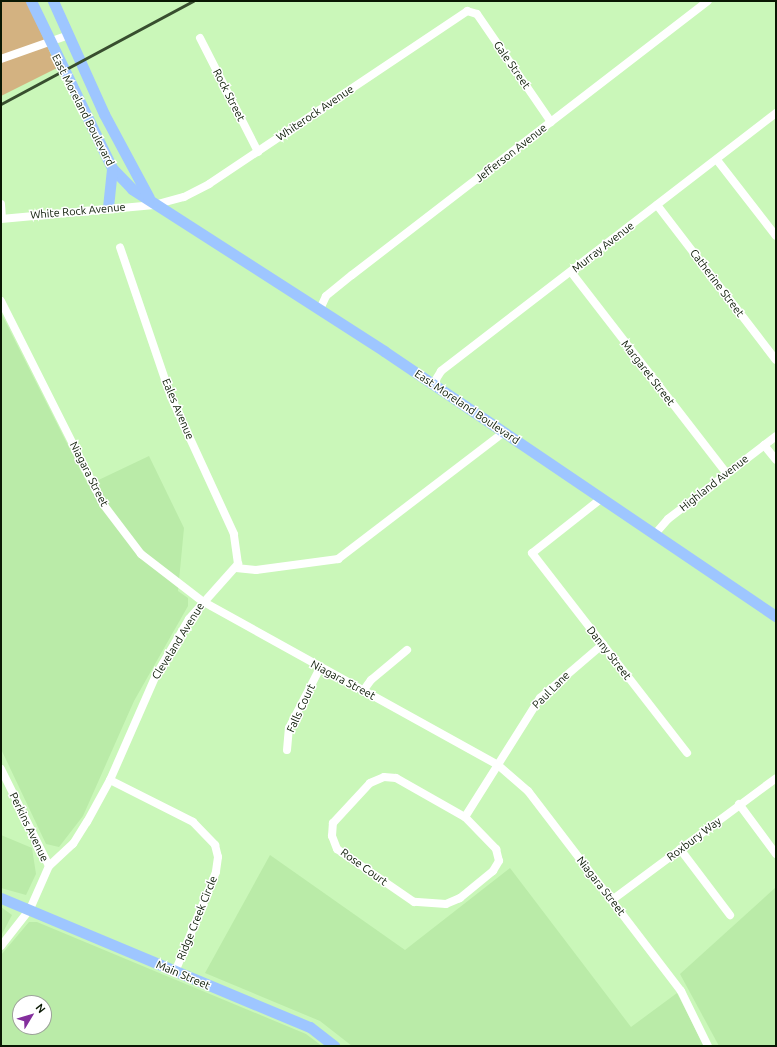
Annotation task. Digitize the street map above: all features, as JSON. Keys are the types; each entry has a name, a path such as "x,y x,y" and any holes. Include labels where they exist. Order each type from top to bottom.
{"main road":[{"name":"East Moreland Boulevard","path":"31,1 50,44 112,168 132,189 154,205 211,237 434,384 776,616"},
{"name":"East Moreland Boulevard","path":"53,1 66,36 101,109 135,176 154,205"},
{"path":"86,116 101,109"},
{"path":"108,207 112,168"},
{"name":"Main Street","path":"1,898 30,909 175,972 310,1027 334,1046"}],"street":[{"name":"Jefferson Avenue","path":"320,309 326,296 341,283 708,1"},
{"name":"Gale Street","path":"470,10 477,14 551,122"},
{"name":"Whiterock Avenue","path":"154,205 209,184 470,10"},
{"path":"1,60 50,44 66,36"},
{"name":"Rock Street","path":"200,38 258,152"},
{"name":"Murray Avenue","path":"434,384 441,371 717,160 776,113"},
{"path":"717,160 776,236"},
{"path":"1,204 2,218"},
{"name":"White Rock Avenue","path":"2,218 108,207 154,205"},
{"name":"Catherine Street","path":"657,206 776,360"},
{"name":"Eales Avenue","path":"120,247 171,397 234,534 239,556 236,568"},
{"name":"Margaret Street","path":"571,272 727,474"},
{"name":"Niagara Street","path":"1,301 115,524 155,567 202,601 320,668 498,765 528,791 681,991 708,1046"},
{"path":"236,568 256,570 338,559 504,432"},
{"name":"Highland Avenue","path":"655,534 668,519 776,436"},
{"path":"764,445 776,460"},
{"name":"Danny Street","path":"602,498 532,553 687,753"},
{"name":"Cleveland Avenue","path":"49,866 73,844 110,780 156,675 202,601 236,568"},
{"name":"Paul Lane","path":"498,765 540,698 603,644"},
{"path":"363,691 371,680 407,650"},
{"name":"Falls Court","path":"287,750 289,728 320,668"},
{"path":"465,817 498,765"},
{"name":"Perkins Avenue","path":"1,769 49,866 30,909 1,946"},
{"name":"Rose Court","path":"384,777 396,778 465,817 496,850 499,860 493,871 460,898 446,904 414,902 337,848 332,836 333,823 370,783 384,777"},
{"name":"Roxbury Way","path":"612,900 739,804 776,778"},
{"name":"Ridge Creek Circle","path":"110,780 193,822 215,845 218,857 216,872 175,972"},
{"path":"739,804 776,854"},
{"path":"680,849 730,915"}],"shaded area":[{"path":"1,1 27,1 57,68 1,96"},
{"path":"1,313 88,485 149,456 184,528 178,591 188,598 188,606 134,701 83,816 59,847 46,844 1,749"},
{"path":"1,835 32,848 36,874 26,895 1,888"},
{"path":"270,855 405,950 510,868 631,1027 677,993 704,1046 352,1046 320,1021 205,973"},
{"path":"776,887 776,1046 719,1046 680,974"},
{"path":"1,907 12,915 1,936"},
{"path":"29,922 37,922 306,1034 322,1046 1,1046 1,955"}],"railway":[{"path":"1,104 193,1"}]}
